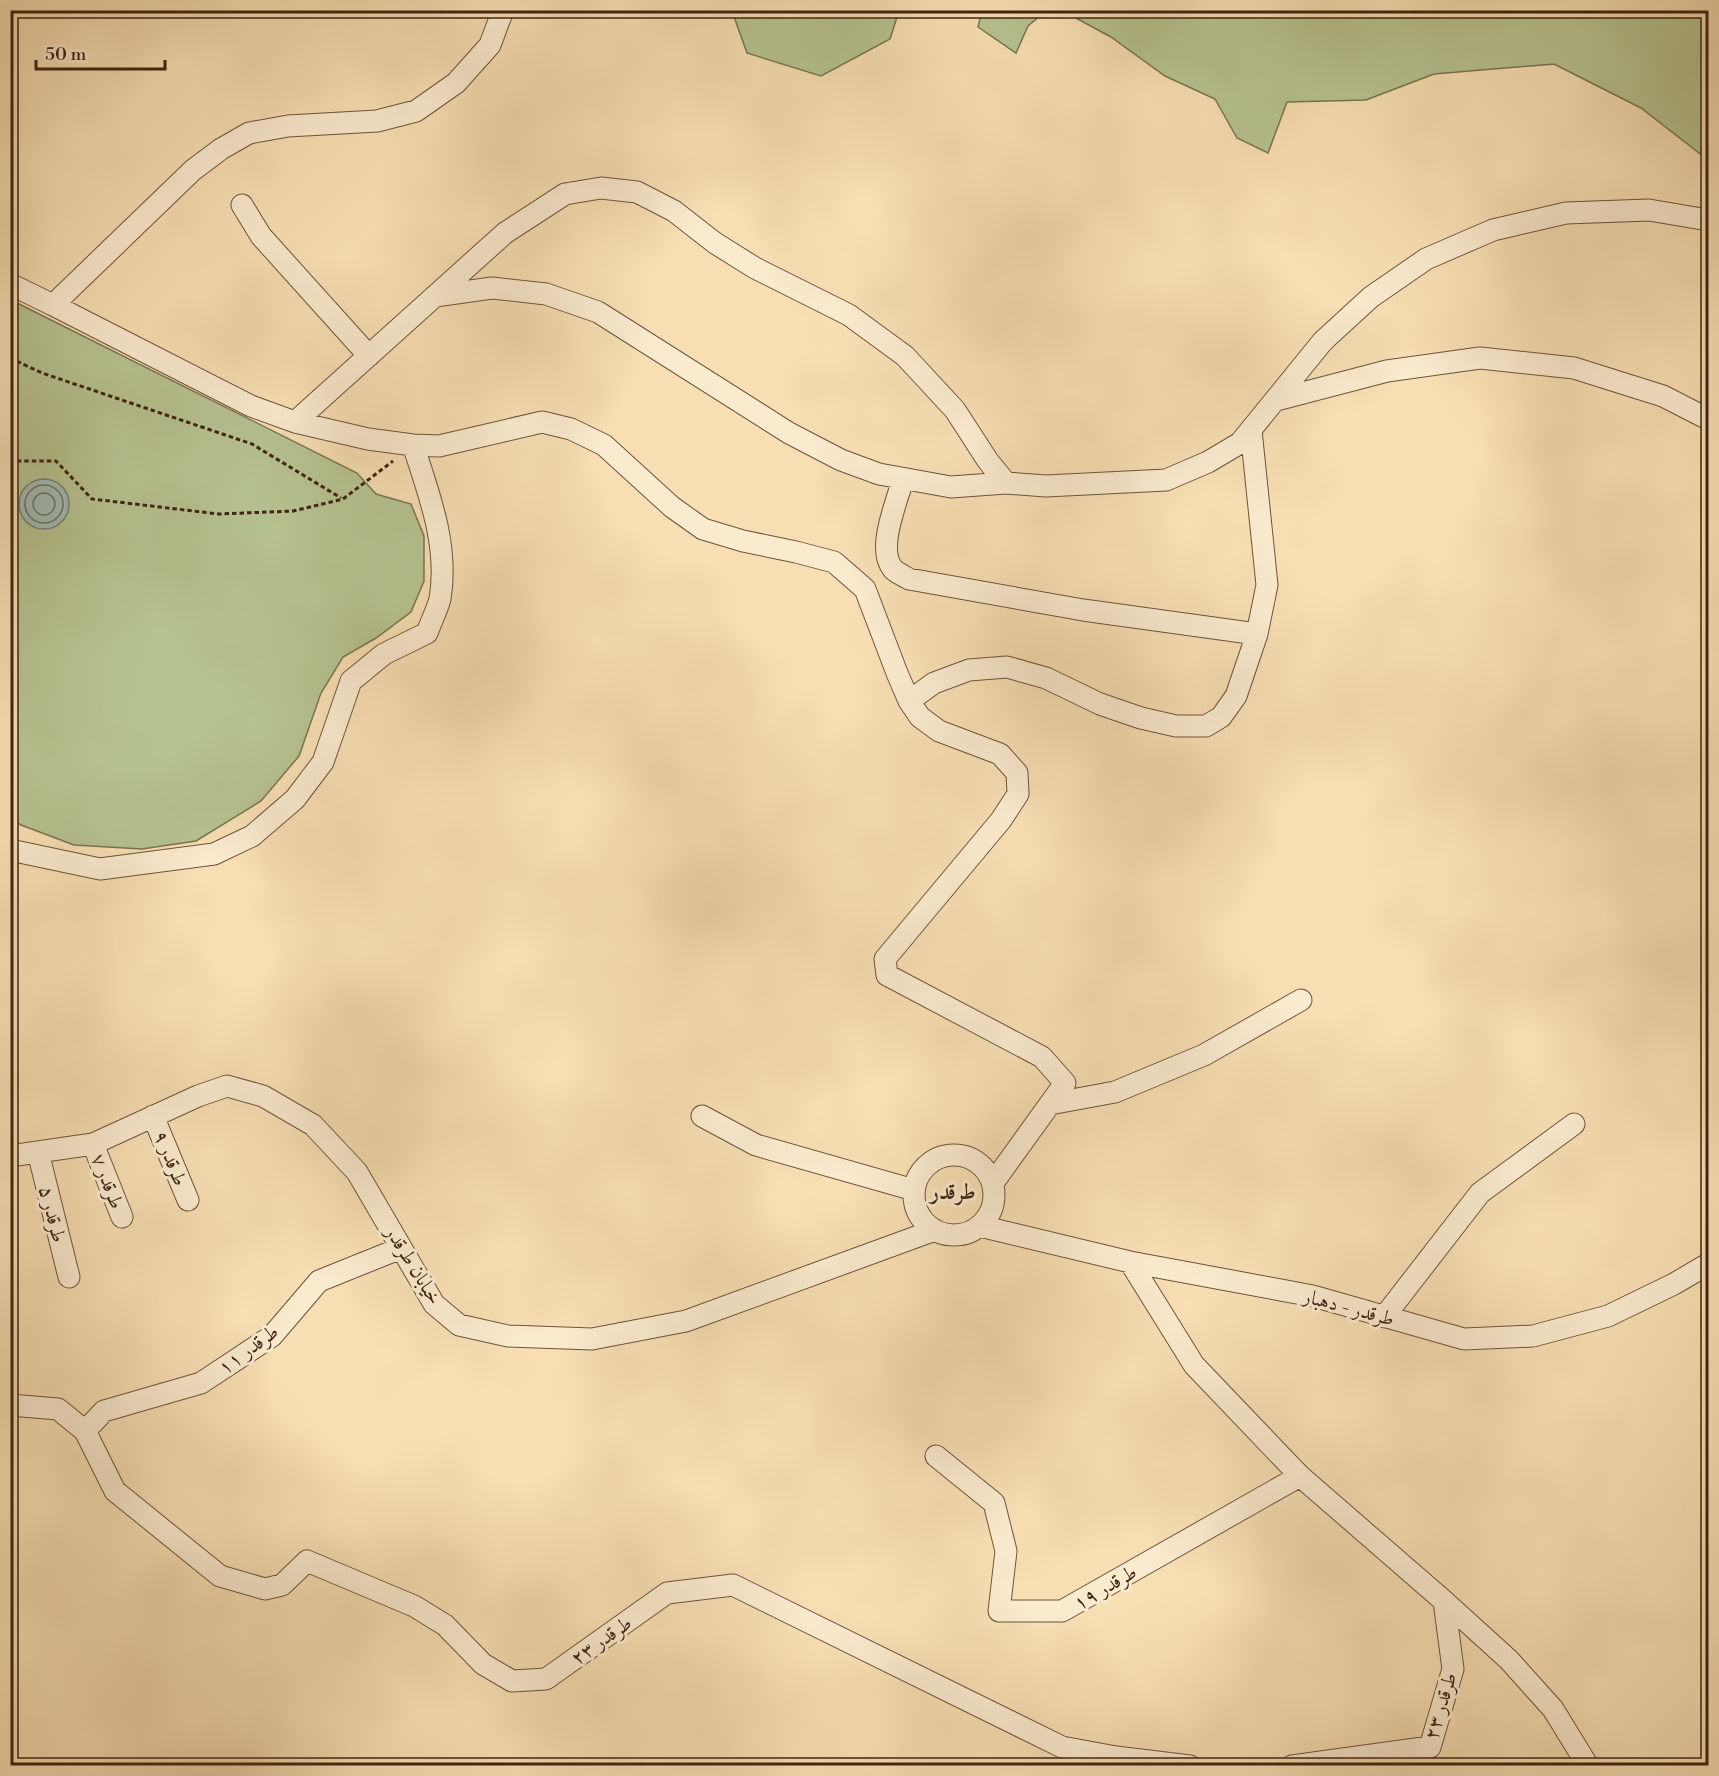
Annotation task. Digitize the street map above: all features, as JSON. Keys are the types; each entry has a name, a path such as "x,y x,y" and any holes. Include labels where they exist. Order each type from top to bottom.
{"street":[{"path":"53,305 169,192 221,149 249,133 288,126 377,121 416,111 456,83 490,45 503,10"},
{"path":"295,422 505,233 565,194 601,188 637,192 674,211 715,243 755,268 849,315 905,356 955,410 988,461 1006,483"},
{"path":"242,206 261,236 369,356"},
{"path":"435,296 492,288 546,294 598,312 789,434 841,460 879,474 951,487 1006,483 1046,486 1166,480 1208,462 1240,443 1323,341 1371,297 1426,259 1493,230 1566,213 1649,210 1708,220"},
{"path":"10,284 252,406 295,422 368,439 439,446 542,422 571,429 604,445 672,507 703,529 743,541 834,562 865,589 909,701 920,717 939,731 1000,754 1017,773 1018,794 1001,820 885,959 887,975 1042,1057 1065,1083 993,1183"},
{"path":"1276,400 1387,371 1480,358 1574,368 1663,396 1708,419"},
{"path":"909,701 934,683 969,670 1007,667 1046,678 1100,704 1141,718 1176,726 1206,726 1221,717 1236,696 1257,634 1267,585 1251,430"},
{"path":"10,850 100,869 214,854 252,836 296,799 323,762 351,681 384,654 427,633 440,599 442,556 434,509 413,445"},
{"path":"903,479 887,537 885,556 893,570 909,579 1083,610 1257,634"},
{"path":"1050,1104 1115,1092 1204,1055 1301,1000"},
{"name":"خیابان طرقدر","path":"10,1156 93,1144 198,1096 227,1086 263,1096 313,1125 357,1172 434,1304 459,1325 508,1336 592,1339 686,1321 935,1230"},
{"name":"طرقدر ۹","path":"153,1116 188,1200"},
{"path":"702,1116 756,1145 914,1190"},
{"path":"1384,1317 1480,1193 1574,1124"},
{"name":"طرقدر ۷","path":"93,1144 122,1217"},
{"name":"طرقدر ۵","path":"38,1152 69,1276"},
{"path":"958,1155 973,1159 985,1169 993,1183 994,1199 990,1214 980,1226 966,1234 950,1235 935,1230 922,1220 915,1206 914,1190 919,1175 929,1163 943,1156 958,1155"},
{"name":"طرقدر - دهبار","path":"980,1226 1130,1262 1313,1296 1464,1339 1533,1336 1608,1316 1674,1284 1708,1264"},
{"name":"طرقدر ۱۱","path":"85,1431 104,1410 201,1383 272,1336 319,1281 401,1248"},
{"path":"1130,1262 1194,1365 1300,1476 1509,1660 1553,1709 1588,1766"},
{"path":"10,1405 58,1409 85,1431"},
{"name":"طرقدر ۲۳","path":"85,1431 115,1491 220,1576 265,1589 282,1585 307,1561 414,1606 445,1625 483,1664 512,1681 546,1679 667,1593 733,1585 1062,1748 1190,1766"},
{"name":"طرقدر ۱۹","path":"936,1456 994,1503 1006,1551 999,1611 1062,1611 1300,1476"},
{"name":"طرقدر ۲۳","path":"1292,1766 1430,1747 1453,1669 1444,1601"}],"path":[{"path":"10,358 42,373 252,444 343,499"},
{"path":"10,458 16,461 56,461 92,499 219,514 293,511 343,499 413,445"}],"green space":[{"path":"732,10 899,11 890,39 821,76 747,53"},
{"path":"982,10 1046,11 1028,26 1016,53 978,27"},
{"path":"1063,11 1708,11 1708,160 1641,108 1554,64 1434,74 1366,100 1287,102 1268,153 1237,138 1215,99 1165,76 1111,37"},
{"path":"11,300 357,473 376,494 411,504 424,536 424,581 411,612 376,638 343,657 321,693 299,756 261,801 196,841 142,849 74,845 11,819"}],"water":[{"path":"44,479 53,481 64,490 69,504 67,513 58,524 44,529 35,527 24,518 19,504 21,495 30,484"}],"district":[{"name":"طرقدر","path":"953,1191"}]}
